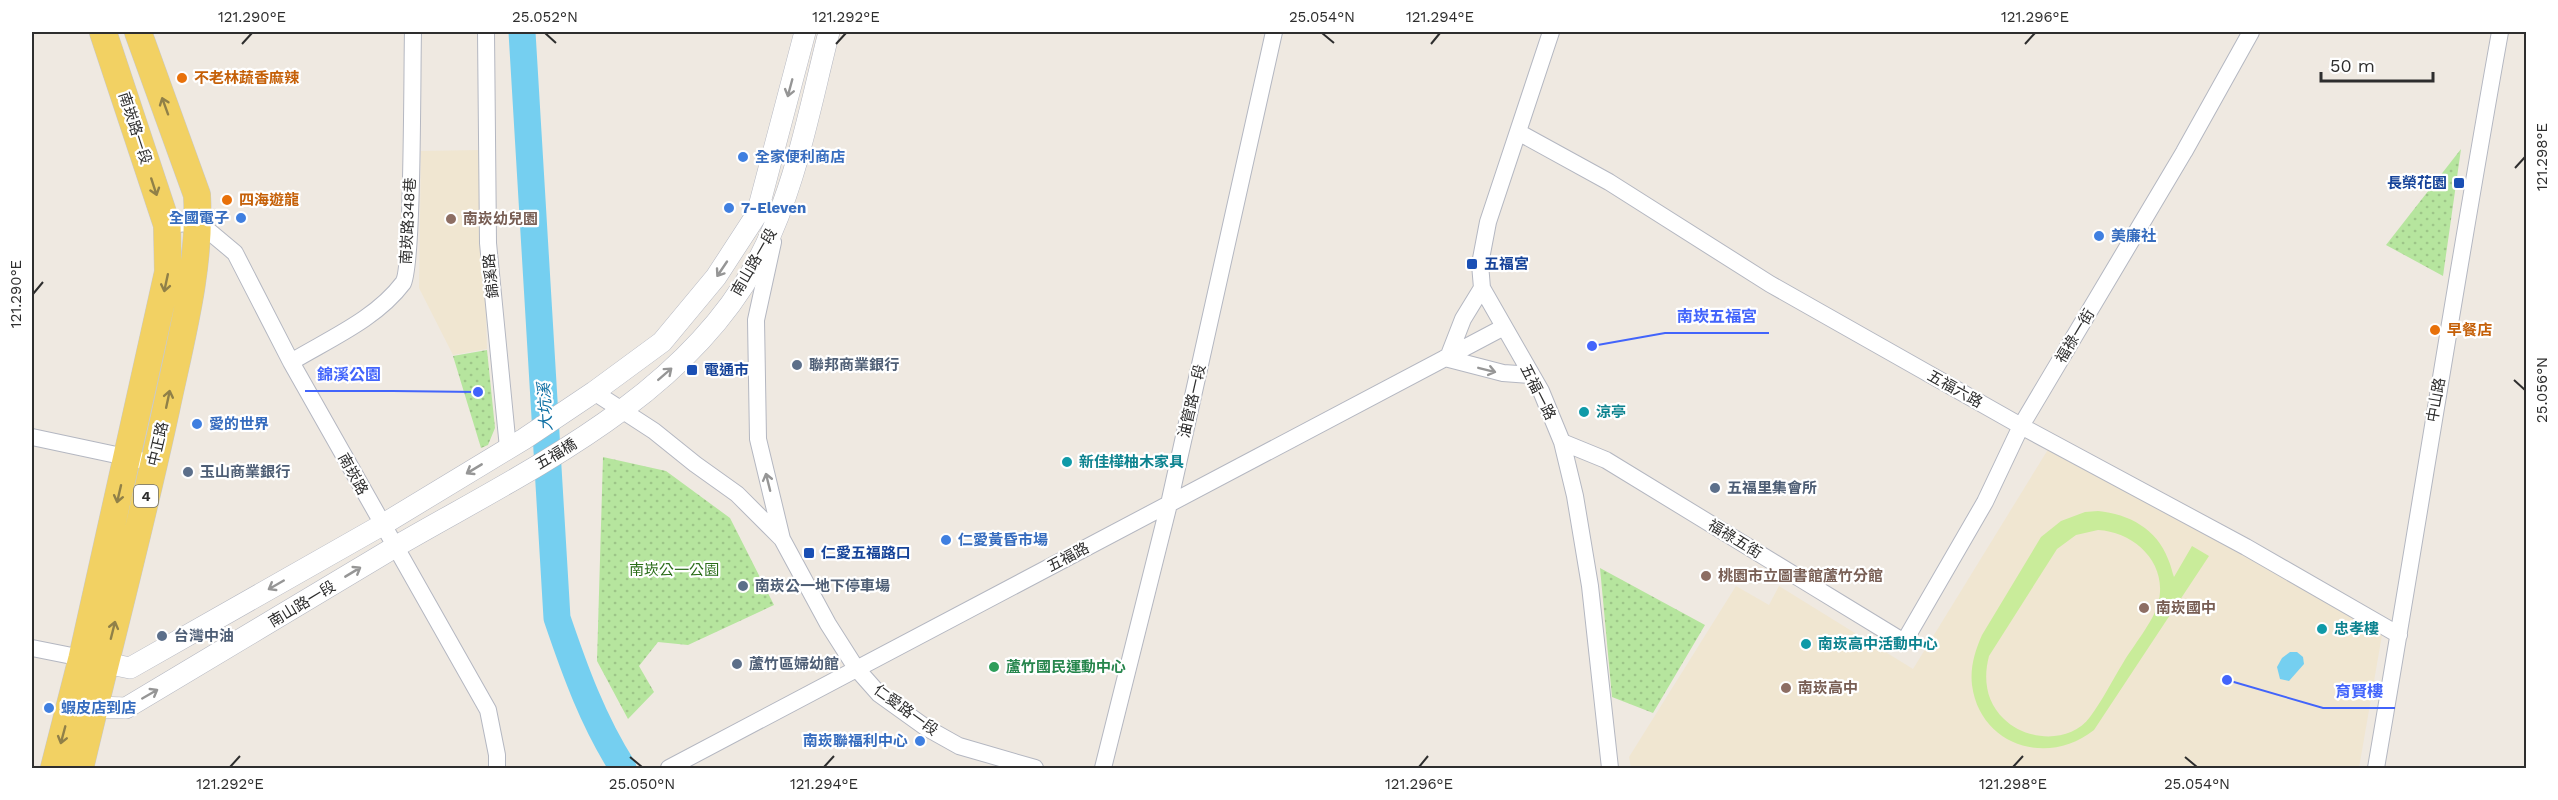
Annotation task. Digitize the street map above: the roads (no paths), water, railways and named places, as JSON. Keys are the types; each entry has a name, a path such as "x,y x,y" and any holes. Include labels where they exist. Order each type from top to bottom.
{"main road":[{"name":"南崁路一段","path":"103,32 167,225"},
{"name":"4","path":"138,32 197,195 198,222"},
{"name":"中正路","path":"54,768 83,704 154,463 191,294 198,222"},
{"name":"中正路","path":"94,661 128,457 168,272 167,225"},
{"name":"中正路","path":"80,768 83,704"}],"street":[{"name":"南崁路348巷","path":"291,362 381,307 405,280 411,164 412,32"},
{"name":"錦溪路","path":"486,32 488,243 516,443"},
{"name":"南山路一段","path":"569,409 662,342 716,277 757,214 805,32"},
{"name":"南山路一段","path":"587,435 668,373 715,325 754,268 777,222 798,153 829,32"},
{"name":"油管路一段","path":"1103,768 1169,504 1274,32"},
{"name":"五福一路","path":"1551,32 1488,222 1480,264 1482,288 1541,392 1562,442 1575,496 1590,586 1610,768"},
{"name":"福祿一街","path":"1904,642 1985,502 2021,426 2184,152 2251,32"},
{"name":"中山路","path":"2376,768 2453,297 2500,32"},
{"name":"五福六路","path":"1518,132 1609,182 1770,284 2021,426 2246,547 2399,635"},
{"path":"167,225 198,222"},
{"name":"南崁路","path":"198,222 235,253 291,362 394,548 488,710 497,755 497,768"},
{"name":"仁愛路一段","path":"777,222 756,320 758,439 782,539 828,624 856,668 879,694 925,727 959,746 1035,768"},
{"path":"1482,288 1463,319 1448,357 1503,373 1531,375"},
{"name":"五福路","path":"669,768 694,763 856,668 1504,327"},
{"name":"仁愛路一段","path":"594,392 654,431 737,494 782,539"},
{"name":"五福橋","path":"516,443 569,409"},
{"name":"五福橋","path":"525,473 587,435"},
{"path":"32,437 154,463"},
{"name":"福祿五街","path":"1562,442 1606,460 1904,642"},
{"name":"南山路一段","path":"94,661 130,669 382,525 516,443"},
{"name":"南山路一段","path":"83,704 126,708 394,548 525,473"},
{"path":"32,648 94,661"}],"water":[{"path":"2290,652 2297,652 2303,657 2304,664 2289,681 2280,679 2277,667 2282,658"}],"waterway":[{"name":"大坑溪","path":"522,32 557,618 594,714 623,768"}],"place":[{"name":"不老林蔬香麻辣","path":"182,78"},
{"name":"全家便利商店","path":"743,157"},
{"name":"長榮花園","path":"2459,183"},
{"name":"四海遊龍","path":"227,200"},
{"name":"7-Eleven","path":"729,208"},
{"name":"全國電子","path":"241,218"},
{"name":"南崁幼兒園","path":"451,219"},
{"name":"美廉社","path":"2099,236"},
{"name":"五福宮","path":"1472,264"},
{"name":"早餐店","path":"2435,330"},
{"name":"南崁五福宮","path":"1592,346"},
{"name":"聯邦商業銀行","path":"797,365"},
{"name":"電通市","path":"692,370"},
{"name":"錦溪公園","path":"478,392"},
{"name":"涼亭","path":"1584,412"},
{"name":"愛的世界","path":"197,424"},
{"name":"新佳樺柚木家具","path":"1067,462"},
{"name":"玉山商業銀行","path":"188,472"},
{"name":"五福里集會所","path":"1715,488"},
{"name":"仁愛黃昏市場","path":"946,540"},
{"name":"仁愛五福路口","path":"809,553"},
{"name":"桃園市立圖書館蘆竹分館","path":"1706,576"},
{"name":"南崁公一地下停車場","path":"743,586"},
{"name":"南崁國中","path":"2144,608"},
{"name":"忠孝樓","path":"2322,629"},
{"name":"台灣中油","path":"162,636"},
{"name":"南崁高中活動中心","path":"1806,644"},
{"name":"蘆竹區婦幼館","path":"737,664"},
{"name":"蘆竹國民運動中心","path":"994,667"},
{"name":"育賢樓","path":"2227,680"},
{"name":"南崁高中","path":"1786,688"},
{"name":"蝦皮店到店","path":"49,708"},
{"name":"南崁聯福利中心","path":"920,741"}],"park label":[{"name":"南崁公一公園","path":"674,570"}]}
